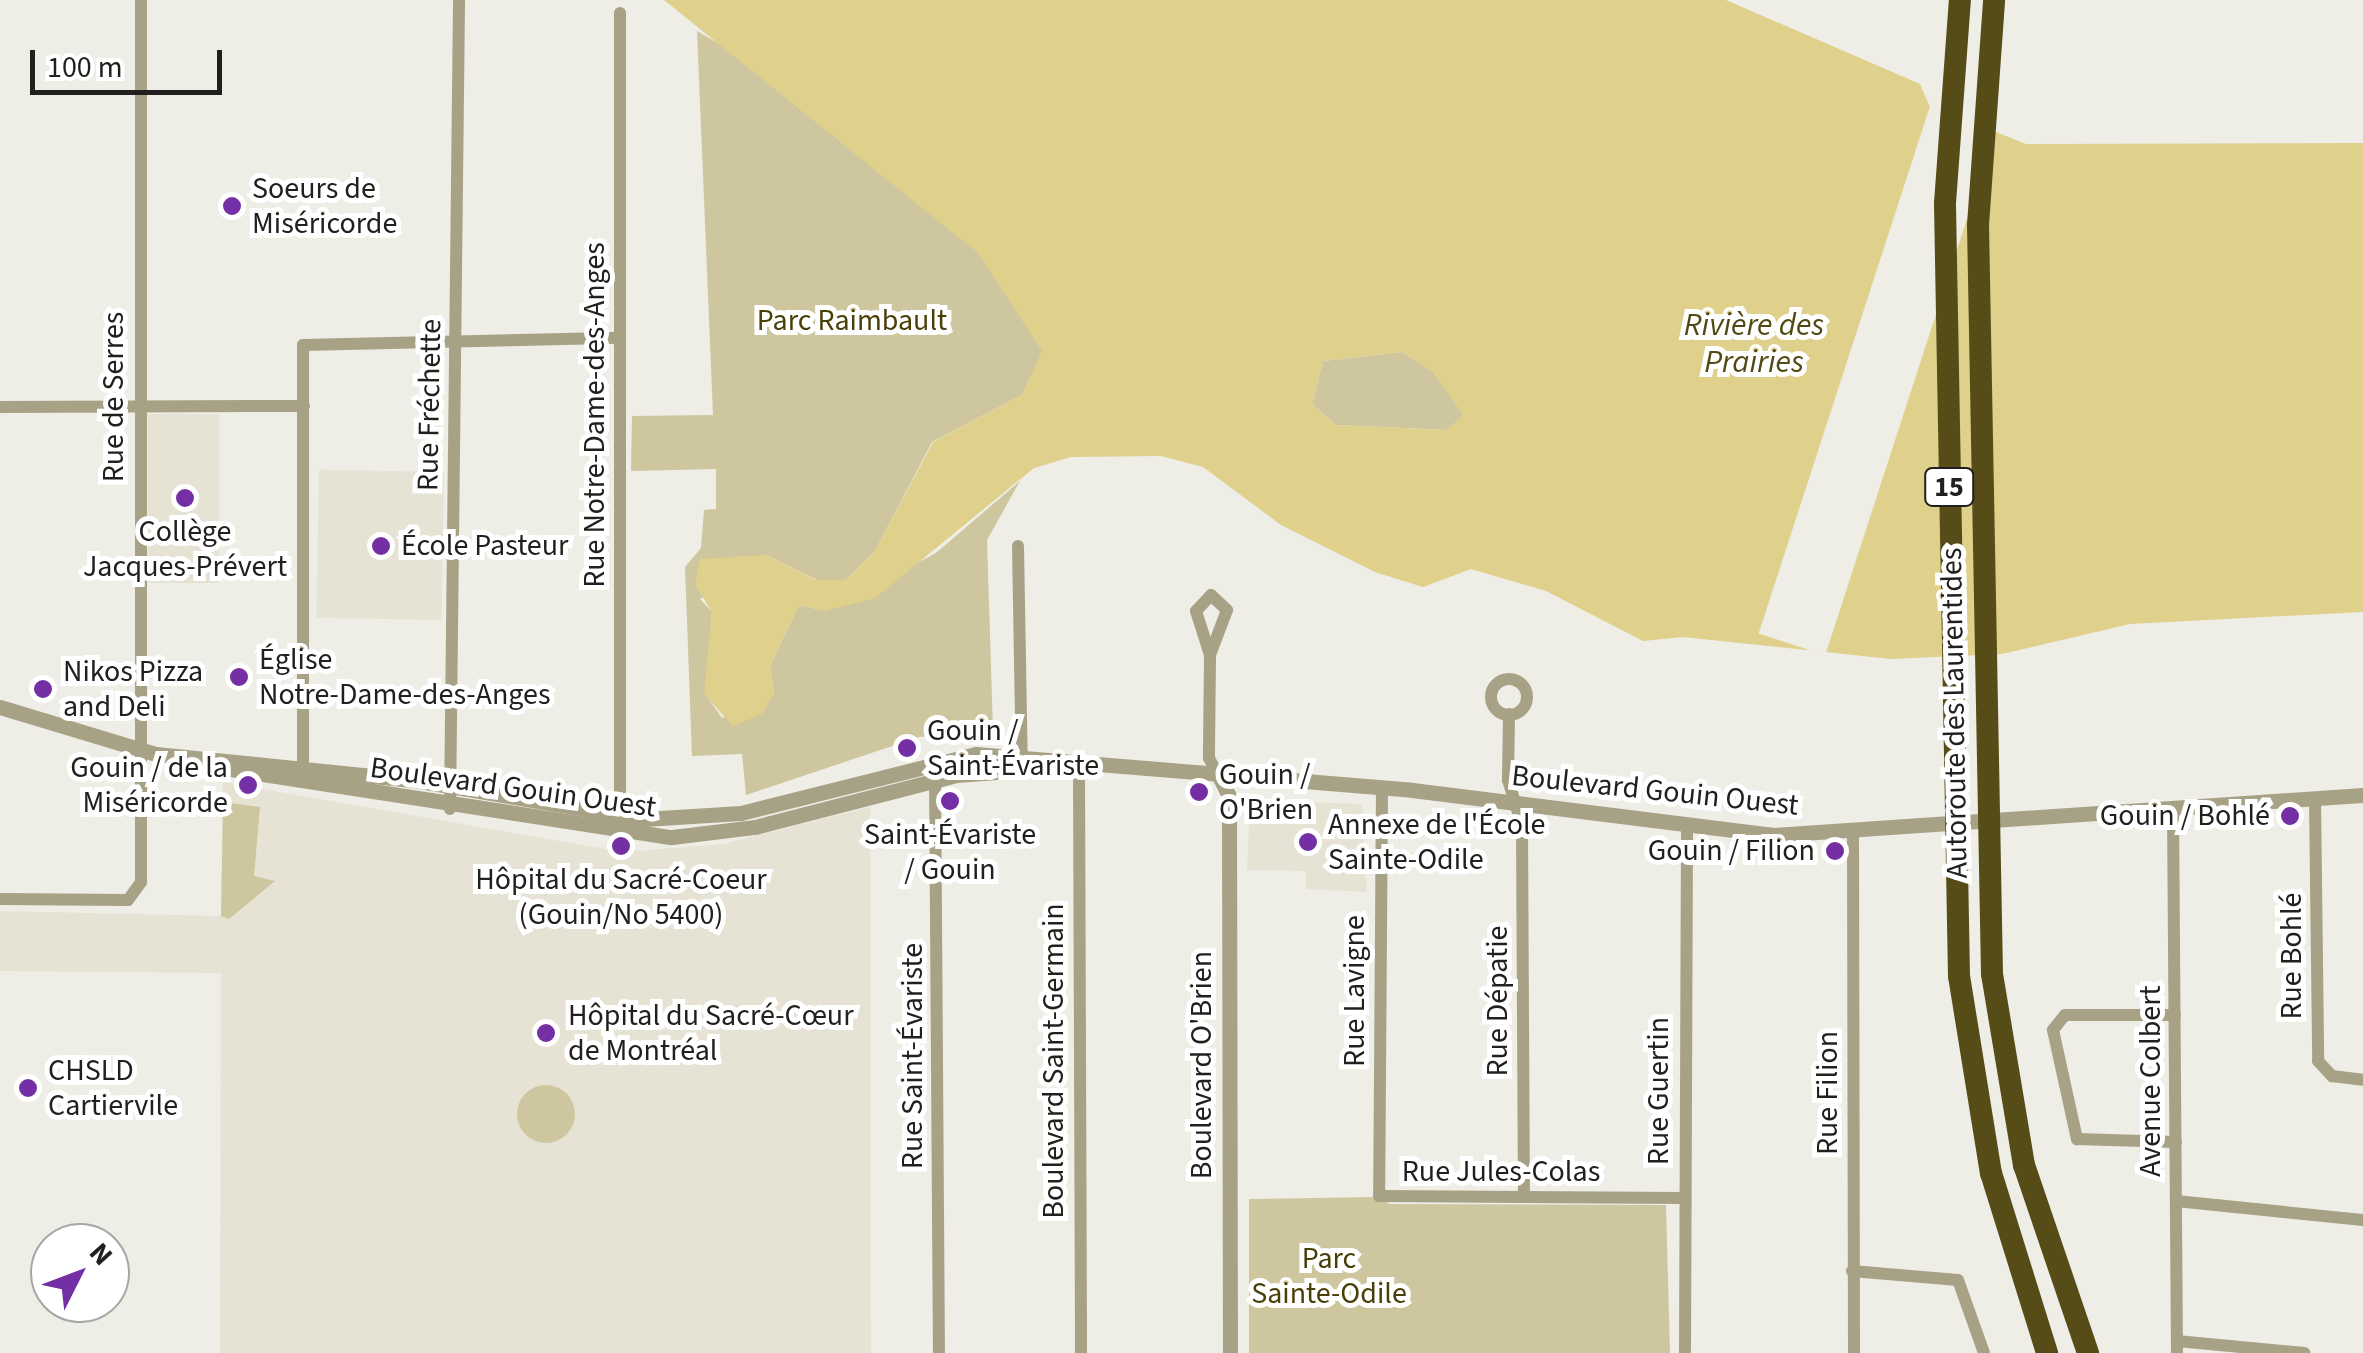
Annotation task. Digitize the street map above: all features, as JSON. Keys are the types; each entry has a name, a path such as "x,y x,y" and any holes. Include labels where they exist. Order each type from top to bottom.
{"highway":[{"name":"Autoroute des Laurentides","path":"1960,0 1945,203 1959,976 1991,1173 2047,1353"},
{"name":"Autoroute des Laurentides","path":"1994,0 1978,210 1992,974 2024,1165 2088,1353"}],"street":[{"name":"Rue de Serres","path":"0,898 135,897 142,0"},
{"name":"Rue Fréchette","path":"450,810 458,0"},
{"name":"Rue Notre-Dame-des-Anges","path":"620,13 620,816"},
{"path":"303,786 303,345 620,338"},
{"path":"0,407 304,406"},
{"path":"1018,546 1022,764"},
{"path":"1210,655 1209,758 1220,778"},
{"name":"Boulevard Gouin Ouest","path":"0,707 139,751 303,786 450,810 704,836 936,779 1022,764"},
{"name":"Rue Dépatie","path":"1509,714 1516,805 1524,1197"},
{"name":"Boulevard Gouin Ouest","path":"194,760 303,768 453,787 620,816 714,818 932,758 1382,787 1687,829 1853,834 2363,795"},
{"name":"Rue Saint-Évariste","path":"932,758 936,779 939,1353"},
{"name":"Boulevard Saint-Germain","path":"1079,769 1081,1353"},
{"name":"Boulevard O'Brien","path":"1220,778 1228,796 1230,1353"},
{"name":"Rue Lavigne","path":"1378,1196 1382,787"},
{"name":"Rue Bohlé","path":"2315,798 2318,1060 2329,1075 2363,1080"},
{"name":"Avenue Colbert","path":"2174,809 2177,1347"},
{"name":"Rue Guertin","path":"1685,1353 1687,829"},
{"name":"Rue Filion","path":"1853,834 1854,1353"},
{"path":"2175,1016 2065,1015 2053,1030 2077,1139 2176,1142"},
{"name":"Rue Jules-Colas","path":"1378,1196 1683,1198"},
{"path":"2176,1201 2363,1220"},
{"path":"1852,1270 1958,1280 1984,1353"},
{"path":"2177,1347 2304,1353"}],"shaded area":[{"name":"Collège Jacques-Prévert","path":"148,414 219,414 219,583 148,583"},
{"name":"École Pasteur","path":"319,470 444,472 441,620 316,618"},
{"name":"Hôpital du Sacré-Cœur de Montréal","path":"223,782 622,852 724,844 870,807 871,1353 220,1353 221,973 0,971 0,911 221,916"},
{"name":"Annexe de l'École Sainte-Odile","path":"1250,800 1362,804 1367,892 1306,889 1306,871 1247,870"}],"green space":[{"name":"Parc Raimbault","path":"697,31 764,70 986,246 1043,351 1022,395 932,442 875,551 846,580 817,580 766,555 700,599 712,612 705,694 722,718 774,693 770,666 799,605 826,611 936,553 1020,481 987,540 993,731 919,737 746,795 742,754 692,756 685,567 701,548 704,510 716,509 716,469 631,471 632,416 713,415"},
{"path":"1402,352 1433,372 1464,415 1447,430 1336,425 1312,404 1323,361"},
{"path":"223,802 260,807 254,876 275,881 229,919 221,916"},
{"path":"546,1085 567,1093 575,1114 567,1135 546,1143 525,1135 517,1114 525,1093"},
{"name":"Parc Sainte-Odile","path":"1374,1197 1390,1204 1666,1205 1670,1353 1249,1353 1249,1199"}],"water":[{"name":"Rivière des Prairies","path":"664,0 1726,0 1920,84 1929,105 2026,144 2363,143 2363,612 2130,624 2002,654 1891,659 1683,637 1643,641 1546,591 1471,569 1423,587 1375,572 1281,525 1203,467 1161,456 1071,457 1034,468 875,598 826,611 799,605 770,666 774,693 762,714 733,726 704,694 712,612 695,585 700,559 766,555 816,580 846,580 875,551 933,442 1022,395 1042,351 978,253","holes":["1402,352 1433,372 1463,415 1447,430 1336,425 1312,404 1323,361"]}],"pier":[{"path":"1932,100 1999,122 1825,655 1759,634"}],"place":[{"name":"Soeurs de Miséricorde","path":"232,206"},
{"name":"Collège Jacques-Prévert","path":"185,498"},
{"name":"École Pasteur","path":"381,546"},
{"name":"Église Notre-Dame-des-Anges","path":"239,677"},
{"name":"Nikos Pizza and Deli","path":"43,689"},
{"name":"Gouin / Saint-Évariste","path":"907,748"},
{"name":"Gouin / de la Miséricorde","path":"248,785"},
{"name":"Gouin / O'Brien","path":"1199,792"},
{"name":"Saint-Évariste / Gouin","path":"950,801"},
{"name":"Gouin / Bohlé","path":"2290,816"},
{"name":"Annexe de l'École Sainte-Odile","path":"1308,842"},
{"name":"Hôpital du Sacré-Coeur (Gouin/No 5400)","path":"621,846"},
{"name":"Gouin / Filion","path":"1835,851"},
{"name":"Hôpital du Sacré-Cœur de Montréal","path":"546,1033"},
{"name":"CHSLD Cartiervile","path":"28,1088"}]}
